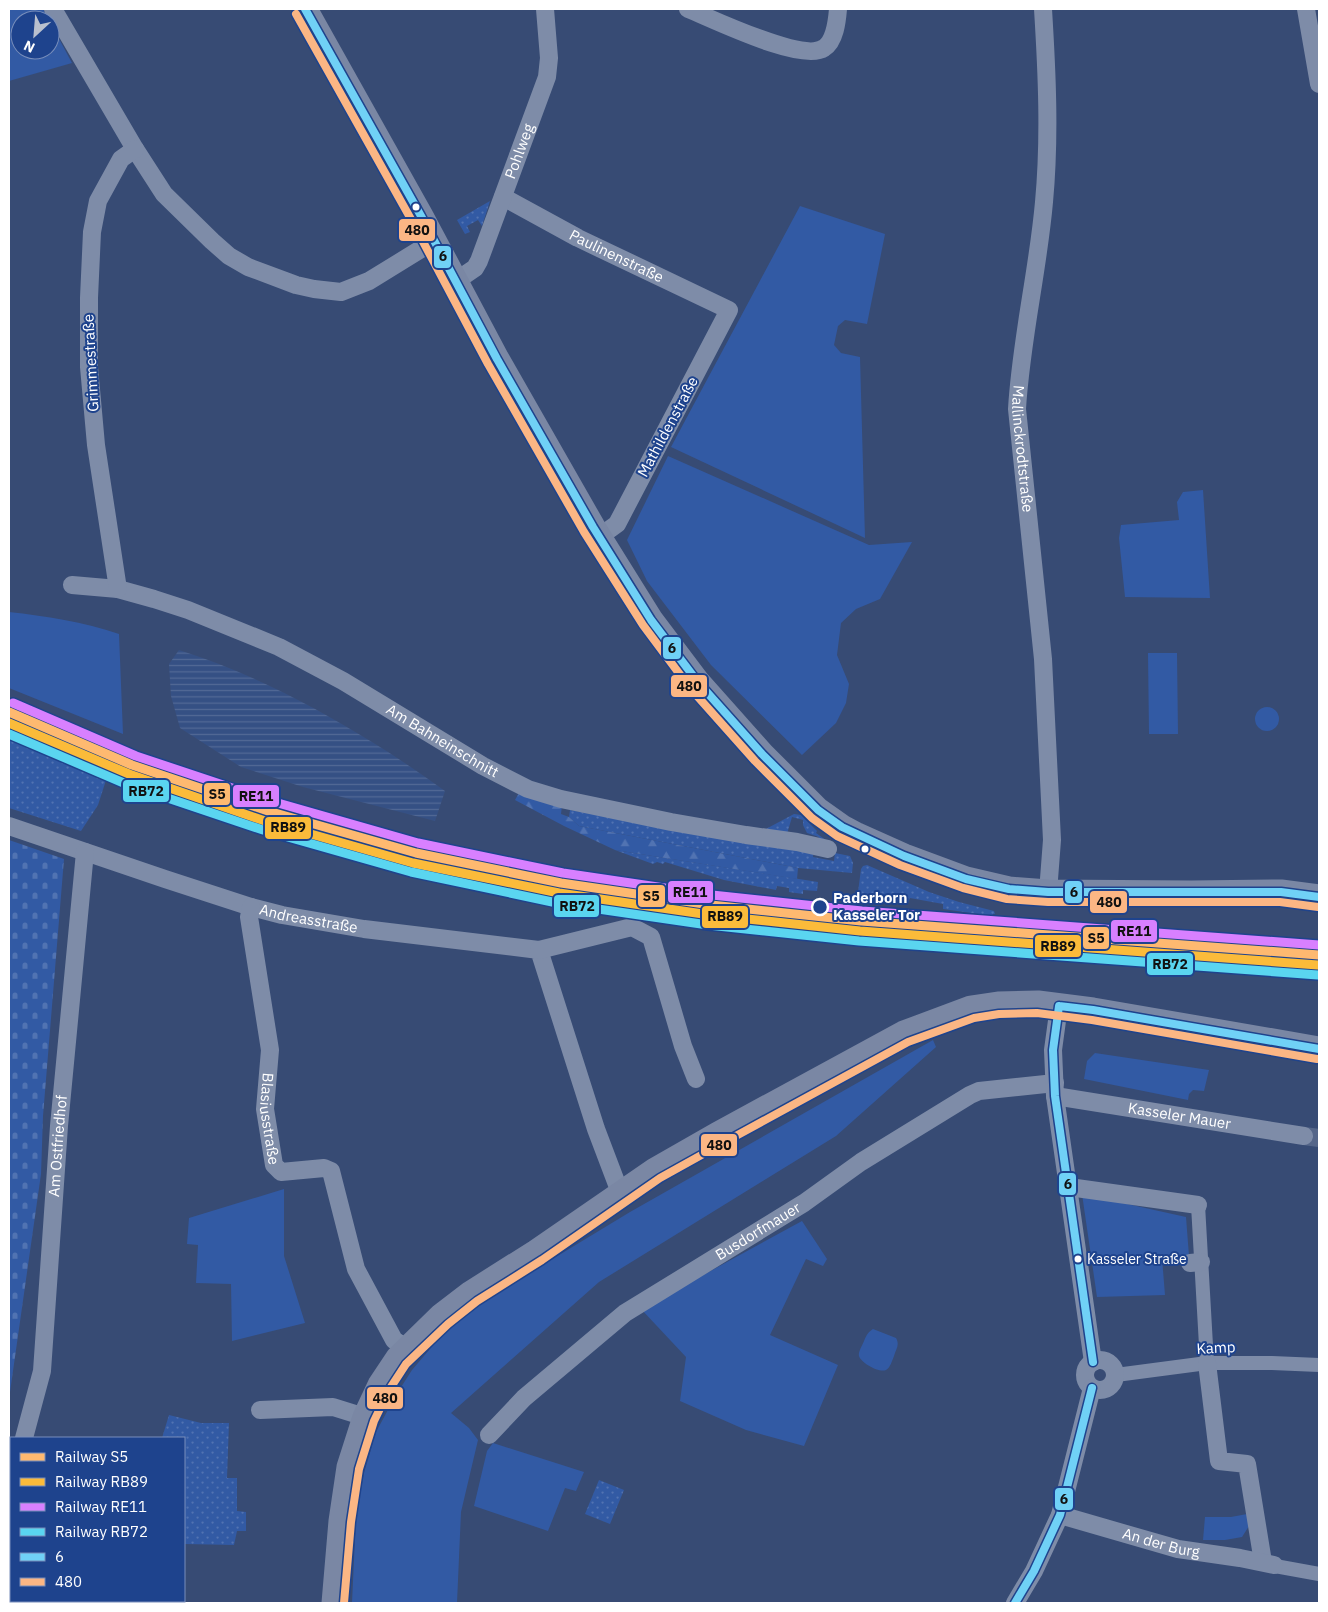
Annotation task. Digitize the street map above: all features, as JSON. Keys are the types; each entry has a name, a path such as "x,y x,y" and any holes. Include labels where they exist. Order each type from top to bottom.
{"main road":[{"path":"305,9 502,367 599,537 651,620 692,674 760,751 818,810 857,835 904,856 966,879 1009,890 1048,892 1281,892 1319,897"},
{"path":"334,1603 341,1521 348,1476 365,1418 380,1385 398,1358 441,1316 472,1293 621,1195 654,1170 904,1033 971,1008 998,1004 1038,1003 1093,1010 1319,1049"}],"street":[{"path":"54,9 135,149 164,194 229,256 248,267 296,285 341,292 370,281 434,241"},
{"name":"Pohlweg","path":"456,281 475,268 547,76 549,58 545,9"},
{"path":"688,9 769,42 802,52 824,49 831,40 838,9"},
{"name":"Mallinckrodtstraße","path":"1043,9 1047,143 1044,203 1025,340 1019,368 1017,409 1043,659 1052,840 1048,892"},
{"path":"1306,9 1319,84"},
{"name":"Grimmestraße","path":"118,589 96,445 89,367 89,298 92,232 98,201 121,159 135,149"},
{"name":"Paulinenstraße","path":"503,197 578,238 730,310"},
{"name":"Mathildenstraße","path":"599,537 617,524 730,310"},
{"name":"Am Bahneinschnitt","path":"72,585 118,589 188,610 279,647 350,686 483,766 528,790 561,799 671,822 797,842 828,849"},
{"name":"Andreasstraße","path":"9,826 250,907 282,915 337,924 539,950 632,927 651,937 683,1046 696,1079"},
{"name":"Am Ostfriedhof","path":"24,1437 42,1371 58,1126 85,852"},
{"name":"Blasiusstraße","path":"250,907 249,917 270,1050 265,1109 274,1165 282,1172 324,1168 331,1171 356,1269 394,1340 407,1349"},
{"path":"539,950 596,1129 621,1195"},
{"path":"1059,1006 1053,1050 1055,1090 1093,1362"},
{"name":"Kasseler Mauer","path":"1055,1090 1304,1136"},
{"name":"Busdorfmauer","path":"489,1435 524,1398 625,1313 804,1203 861,1162 970,1094 979,1091 1055,1090"},
{"path":"1069,1187 1198,1205 1196,1262 1206,1363 1219,1461 1247,1464 1269,1564 1319,1574"},
{"path":"1103,1360 1108,1362 1115,1370 1116,1375 1113,1384 1106,1390 1101,1391 1092,1388 1086,1382 1085,1374 1087,1367 1093,1362 1103,1360"},
{"name":"Kamp","path":"1116,1375 1206,1363 1319,1365"},
{"path":"1015,1603 1034,1570 1060,1515 1092,1388"},
{"path":"260,1410 333,1407 365,1418"},
{"name":"An der Burg","path":"1060,1515 1178,1549 1269,1564"}],"green space":[{"path":"9,9 43,9 10,10 10,60 60,60 60,41 72,63 9,81"},
{"path":"490,201 482,226 478,220 467,226 470,232 465,234 457,220"},
{"path":"800,206 885,234 867,324 845,320 838,326 834,345 841,353 860,357 865,538 671,447"},
{"path":"668,456 869,545 912,542 880,599 856,609 841,623 837,655 849,684 846,703 836,723 802,755 711,665 647,581 627,540"},
{"path":"1203,490 1210,598 1125,597 1119,538 1121,525 1179,520 1177,502 1183,492"},
{"path":"9,612 64,620 119,634 123,734 9,688"},
{"path":"1148,653 1177,653 1178,734 1149,734"},
{"path":"1267,707 1272,708 1278,714 1278,724 1272,730 1267,731 1262,730 1256,724 1255,719 1256,714 1262,708"},
{"path":"9,735 107,777 98,805 81,831 9,808"},
{"path":"519,793 562,805 561,814 569,817 579,826 798,868 797,879 615,850 515,800"},
{"path":"570,810 770,846 814,850 813,857 834,861 835,853 850,856 853,863 852,873 798,868 579,826 569,817"},
{"path":"794,814 801,815 817,831 816,833 830,843 816,844 819,837 807,833 803,820 792,817 787,834 764,830"},
{"path":"9,840 64,859 43,1116 41,1174 9,1399"},
{"path":"615,850 818,882 817,891 803,890 803,894 789,892 789,888 777,886 776,890 724,880 665,862 663,864 657,862 653,864"},
{"path":"867,865 929,892 994,911 995,914 992,916 943,909 943,904 910,898 908,903 857,900 861,869"},
{"path":"933,1040 936,1047 836,1136 599,1282 451,1413 469,1428 478,1440 461,1512 457,1603 352,1603 356,1516 364,1473 376,1432 412,1370 447,1329 480,1303 630,1212"},
{"path":"1095,1053 1209,1070 1204,1091 1193,1090 1189,1094 1188,1100 1084,1079 1087,1061"},
{"path":"284,1189 284,1256 305,1323 232,1341 231,1284 196,1283 198,1245 187,1244 189,1218"},
{"path":"1082,1194 1186,1217 1189,1256 1162,1258 1165,1295 1097,1297"},
{"path":"802,1221 827,1259 823,1266 806,1259 770,1335 838,1365 804,1446 746,1430 680,1401 686,1357 641,1309"},
{"path":"873,1329 896,1338 898,1343 890,1366 883,1371 863,1362 859,1356 868,1333"},
{"path":"169,1415 201,1423 229,1423 227,1478 237,1478 237,1511 246,1512 246,1531 237,1531 234,1545 185,1544 185,1437 162,1437"},
{"path":"493,1443 584,1472 576,1491 565,1488 548,1531 474,1506 487,1451"},
{"path":"599,1480 624,1490 610,1524 585,1514"},
{"path":"1247,1514 1249,1526 1242,1537 1225,1540 1203,1540 1205,1517 1231,1517"}],"shaded area":[{"path":"179,650 229,668 278,690 349,728 400,760 445,791 435,821 303,787 241,767 180,728 171,696 169,664"}],"tunnel":[{"path":"1304,1136 1319,1138"}],"rail line":[{"name":"RE11","path":"13,703 136,756 271,801 418,843 563,873 712,895 862,911 1319,945"},
{"name":"S5","path":"9,712 132,765 268,811 416,853 561,883 711,905 861,921 1319,955"},
{"name":"RB89","path":"9,723 129,774 265,821 413,863 559,893 710,915 860,931 1318,965"},
{"name":"RB72","path":"9,734 126,784 263,830 411,872 557,903 708,925 859,941 1318,975"}],"transit line":[{"name":"6","path":"305,9 421,216 497,359 593,527 651,620 697,681 762,754 818,810 842,827 904,856 966,879 1009,889 1048,892 1281,892 1319,897"},
{"name":"480","path":"296,14 412,221 488,364 584,532 643,625 690,688 755,761 812,818 837,836 900,865 963,888 1007,899 1048,902 1280,902 1318,907"},
{"name":"6","path":"1059,1006 1053,1050 1055,1096 1093,1362"},
{"name":"6","path":"1059,1006 1093,1010 1319,1049"},
{"name":"480","path":"344,1603 351,1522 359,1469 374,1421 389,1390 406,1364 448,1324 477,1301 542,1260 660,1178 908,1042 974,1018 999,1014 1037,1013 1092,1020 1317,1059"},
{"name":"6","path":"1015,1603 1034,1571 1060,1515 1092,1388"}],"place":[{"name":"Paderborn Kasseler Tor","path":"820,907"},
{"name":"Kasseler Straße","path":"1078,1259"}]}
